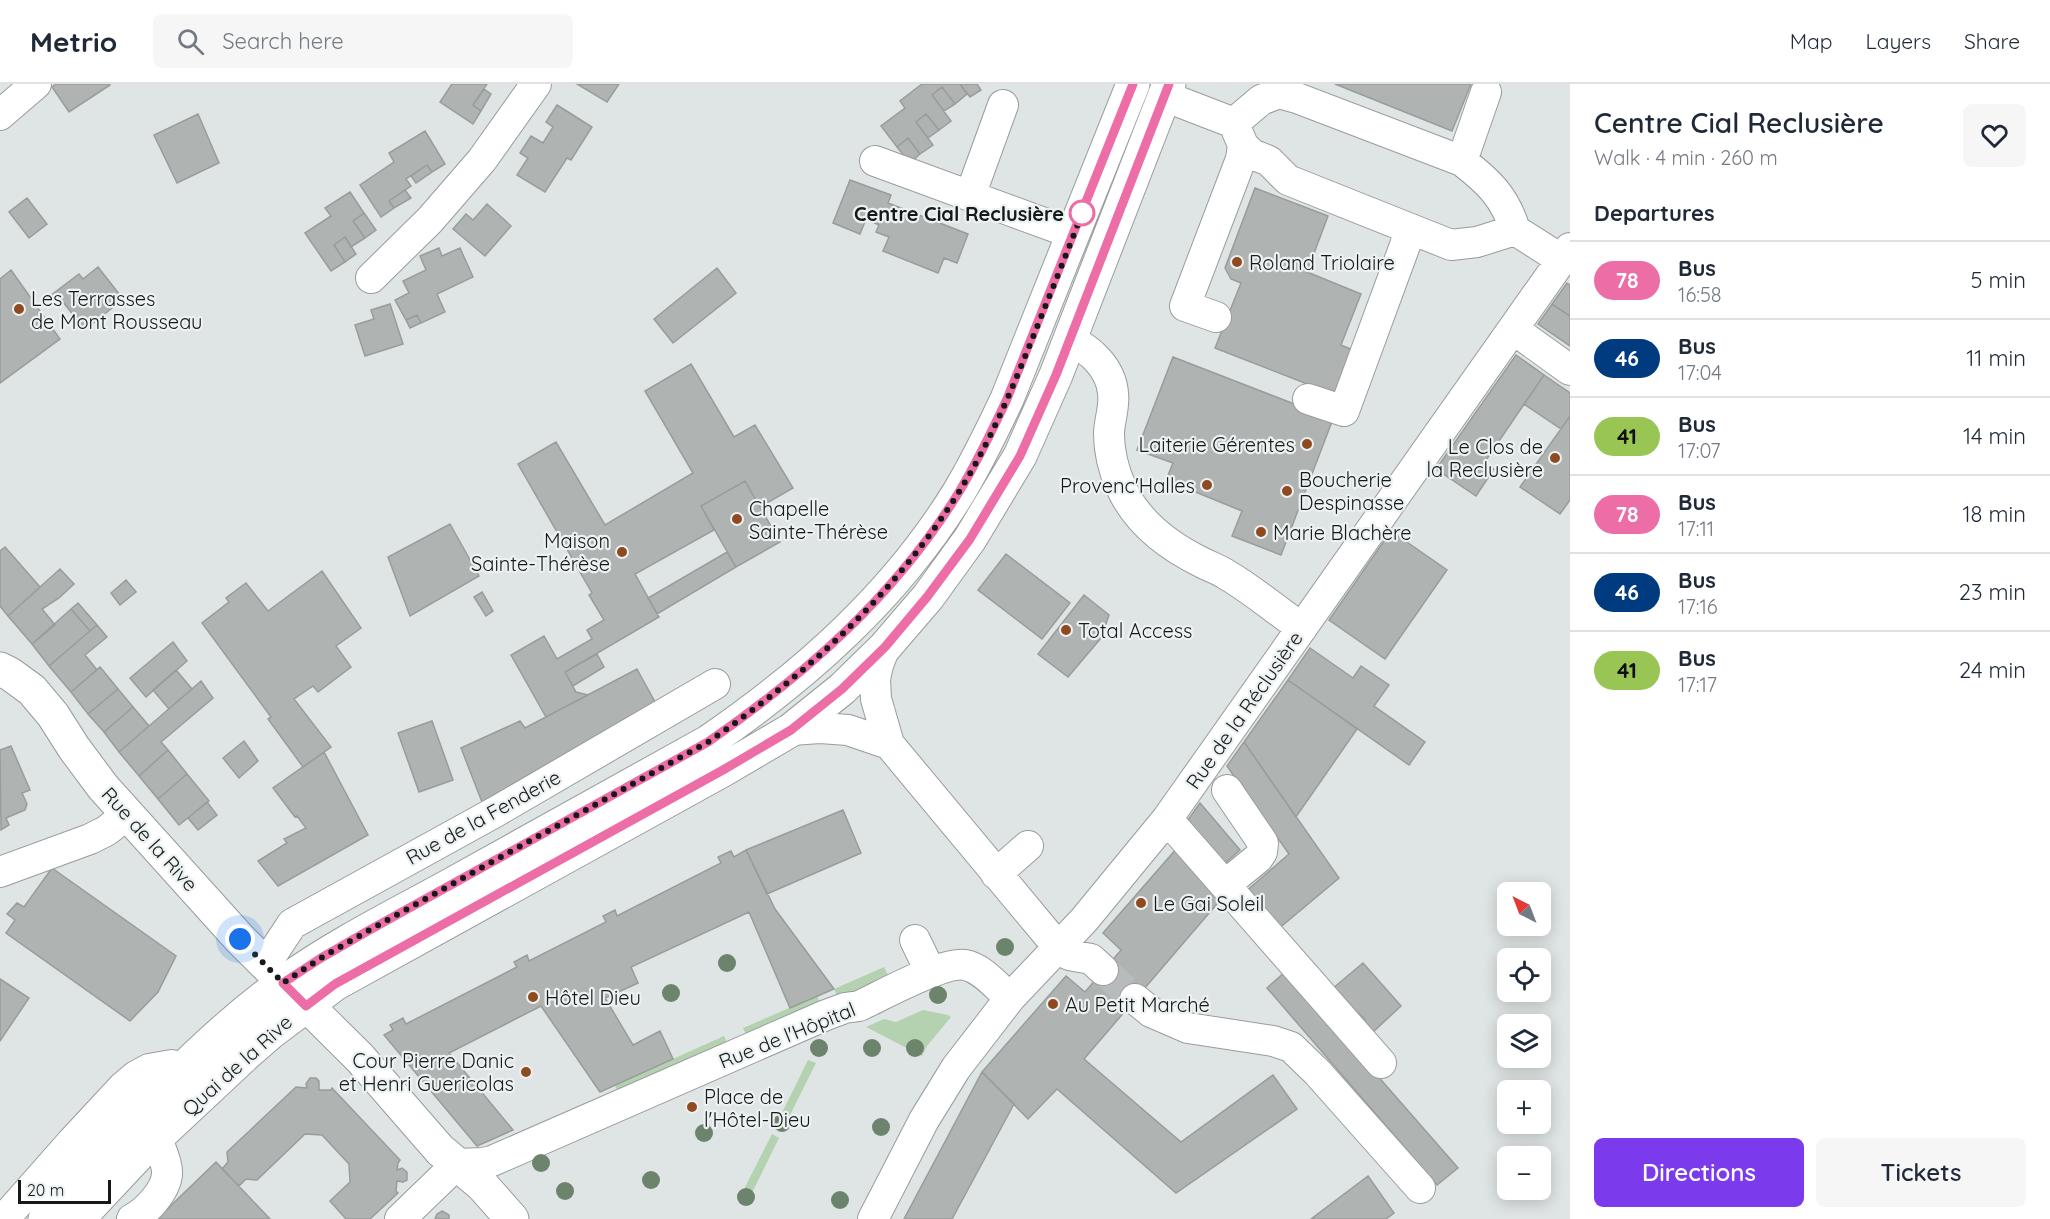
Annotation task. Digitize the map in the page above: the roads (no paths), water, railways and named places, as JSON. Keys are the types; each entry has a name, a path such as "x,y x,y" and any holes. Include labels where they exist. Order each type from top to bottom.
{"main road":[{"name":"Quai de la Rive","path":"45,1219 136,1116 207,1046 274,974 321,958 708,742 795,678 845,634 890,586 925,542 958,494 985,446 1007,399 1133,84"},
{"name":"Quai de la Rive","path":"78,1219 157,1137 247,1053 335,984 723,770 791,730 842,689 885,647 927,597 970,539 1020,456 1056,375 1167,90"},
{"name":"Rue de la Rive","path":"0,669 32,690 53,715 86,764 128,815 274,974 365,1063 440,1150 482,1185 512,1219"}],"street":[{"path":"0,115 36,84"},
{"path":"371,278 430,220 482,160 536,84"},
{"path":"1167,90 1238,134 1252,154 1269,161 1288,180 1451,245 1477,243 1515,230 1566,254"},
{"path":"1216,317 1185,306 1241,159 1238,134 1264,92 1297,98 1462,161 1485,179 1508,209 1515,230"},
{"path":"1462,161 1486,92"},
{"path":"970,196 1003,105"},
{"path":"875,161 1074,234"},
{"path":"1308,399 1344,411 1411,229"},
{"name":"Rue de la Réclusière","path":"873,1219 924,1120 956,1068 1010,998 1060,947 1167,819 1566,254"},
{"path":"1513,329 1570,370"},
{"path":"1069,340 1091,353 1108,374 1114,394 1109,432 1110,450 1121,487 1133,509 1150,529 1174,547 1228,575 1302,628"},
{"path":"885,647 875,679 876,699 889,744"},
{"name":"Rue de la Fenderie","path":"274,974 292,924 507,805 716,684"},
{"path":"791,730 820,728 848,730 889,744 1014,858 1060,947 1069,955 1091,959 1103,970"},
{"path":"1225,885 1258,858 1262,852 1263,843 1227,790"},
{"path":"0,872 90,839 128,815"},
{"path":"1167,819 1382,1063"},
{"path":"915,940 931,973"},
{"name":"Rue de l'Hôpital","path":"457,1164 492,1161 826,1015 859,1006 943,968 963,964 974,969 1010,998"},
{"path":"1135,999 1151,1012 1188,1028 1273,1041 1291,1047 1317,1072 1420,1188"},
{"path":"4,1219 71,1143 136,1076 149,1069 172,1065 181,1071"},
{"path":"132,1219 137,1217 160,1194 167,1174 157,1137"},
{"path":"400,1219 457,1164"}],"tunnel":[{"path":"1103,970 1135,999"}],"place":[{"name":"Centre Cial Reclusière","path":"1082,213"},
{"name":"Roland Triolaire","path":"1237,262"},
{"name":"Les Terrasses de Mont Rousseau","path":"19,309"},
{"name":"Laiterie Gérentes","path":"1307,444"},
{"name":"Le Clos de la Reclusière","path":"1555,458"},
{"name":"Provenc'Halles","path":"1207,485"},
{"name":"Boucherie Despinasse","path":"1287,491"},
{"name":"Chapelle Sainte-Thérèse","path":"737,519"},
{"name":"Marie Blachère","path":"1261,532"},
{"name":"Maison Sainte-Thérèse","path":"622,552"},
{"name":"Total Access","path":"1066,630"},
{"name":"Le Gai Soleil","path":"1141,903"},
{"name":"Hôtel Dieu","path":"533,997"},
{"name":"Au Petit Marché","path":"1053,1004"},
{"name":"Cour Pierre Danic et Henri Guericolas","path":"526,1072"},
{"name":"Place de l'Hôtel-Dieu","path":"692,1107"}]}
